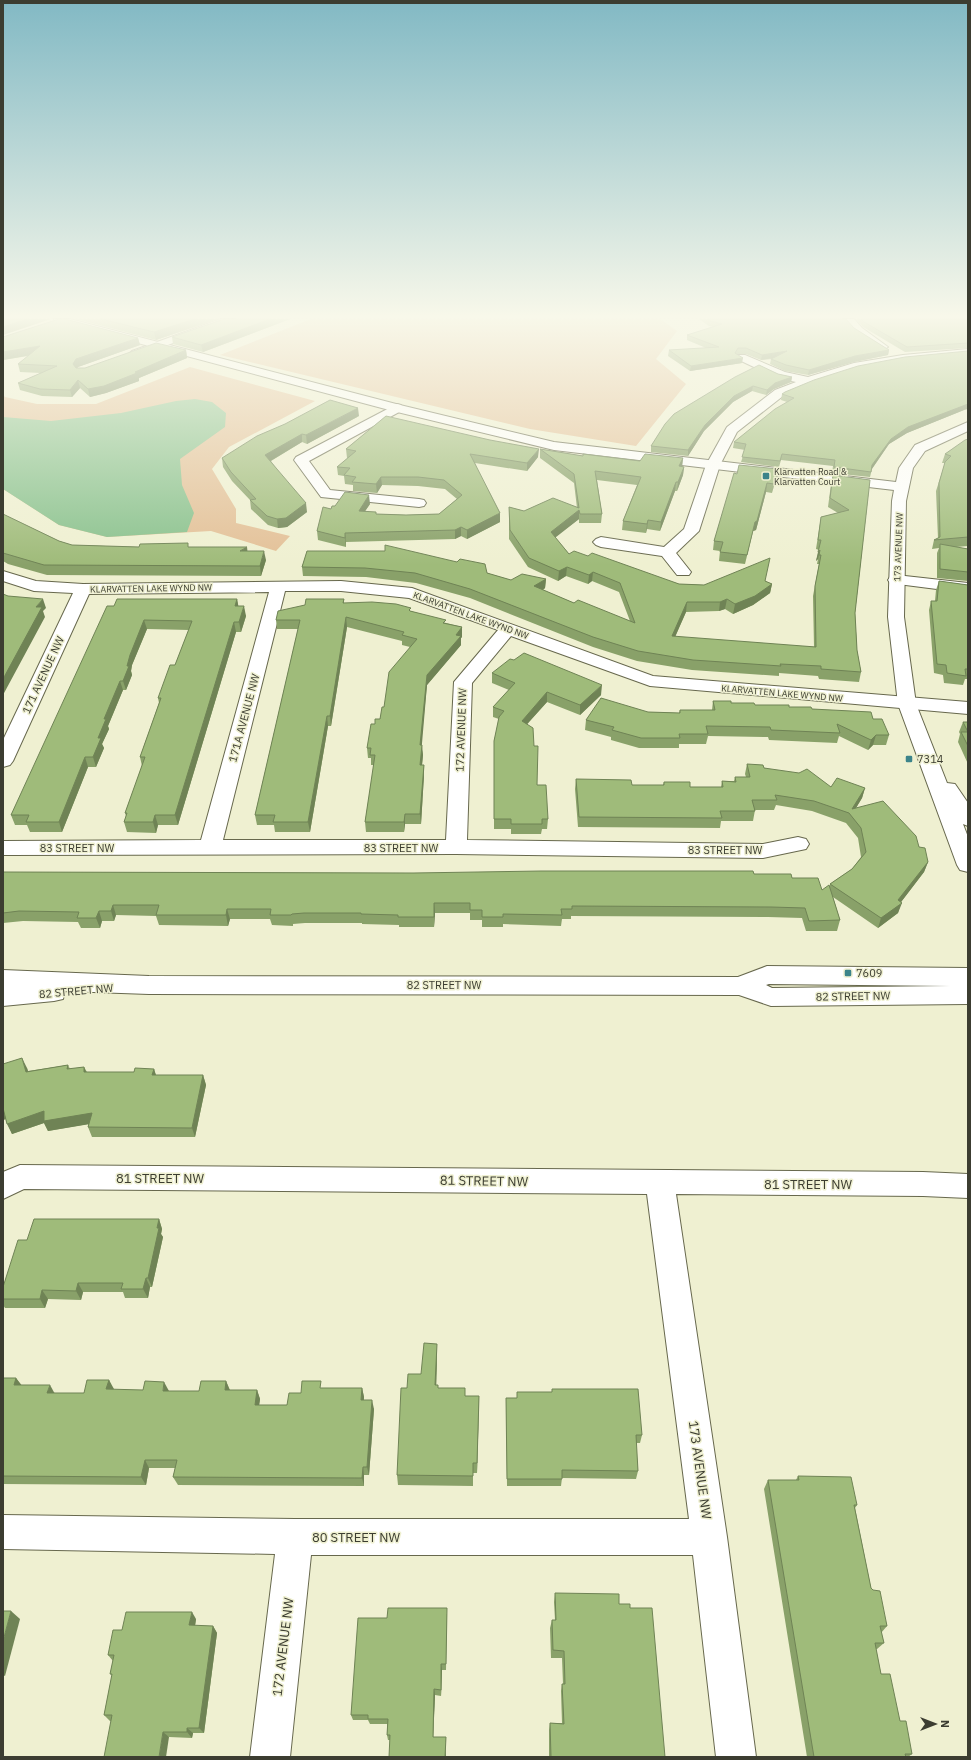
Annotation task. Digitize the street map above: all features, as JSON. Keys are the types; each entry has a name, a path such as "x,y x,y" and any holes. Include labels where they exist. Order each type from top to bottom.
{"street":[{"path":"371,401 554,446 903,487"},
{"path":"667,552 691,531 713,465 732,430 769,401"},
{"path":"397,408 301,460 326,494 419,503"},
{"name":"173 AVENUE NW","path":"968,426 920,448 906,468 899,501 896,580 896,617 907,704 968,865"},
{"path":"601,542 667,552 683,572"},
{"name":"KLARVATTEN LAKE WYND NW","path":"3,576 34,586 83,589 341,586 412,593 650,682 907,704"},
{"path":"896,580 968,588"},
{"name":"171A AVENUE NW","path":"210,848 278,587"},
{"name":"171 AVENUE NW","path":"3,761 83,589"},
{"name":"172 AVENUE NW","path":"456,847 462,682 508,629"},
{"path":"907,704 968,708"},
{"name":"173 AVENUE NW","path":"926,757 968,819"},
{"name":"83 STREET NW","path":"3,848 456,847 763,851 798,844"},
{"name":"82 STREET NW","path":"740,986 767,975 968,978"},
{"name":"82 STREET NW","path":"3,979 149,985 740,986 771,997 968,995"},
{"name":"82 STREET NW","path":"3,996 149,985"},
{"name":"81 STREET NW","path":"3,1187 20,1177 923,1184 968,1186"},
{"name":"173 AVENUE NW","path":"660,1183 709,1536 736,1757"},
{"name":"80 STREET NW","path":"3,1532 295,1537 709,1536"},
{"name":"172 AVENUE NW","path":"270,1757 295,1537"}],"shaded area":[{"path":"3,401 24,401 37,404 96,404 103,401 315,401 229,447 212,469 236,509 236,523 290,536 276,551 211,531 107,537 59,525 3,489"},
{"path":"175,401 207,401 212,402 226,413 225,427 180,459 182,485 194,513 187,532 107,537 59,525 3,489 3,417 51,421 121,413"},
{"path":"413,401 672,401 636,446 530,429"}],"building":[{"path":"328,401 334,401 358,408 306,435 302,434 265,455 306,503 286,518 277,519 267,516 250,500 256,499 231,472 222,458 257,436 285,424"},
{"path":"695,401 729,401 705,425 688,450 651,446 665,424 674,414"},
{"path":"789,401 968,401 968,404 908,427 891,439 872,465 871,472 834,467 835,460 782,454 780,461 742,457 746,444 734,442 775,409"},
{"path":"386,416 490,440 539,449 527,463 470,454 500,513 467,530 461,527 455,530 345,533 345,538 317,531 323,507 331,509 345,492 369,495 359,511 376,512 376,514 406,515 439,514 462,495 444,480 418,477 381,477 376,484 352,482 356,477 344,475 350,468 337,467 356,451 346,449"},
{"path":"968,439 968,537 934,540 940,537 939,483 945,462 951,456 945,454"},
{"path":"540,449 583,456 583,454 640,461 645,454 683,458 679,466 684,467 678,482 676,482 661,522 648,520 647,524 623,521 641,477 595,471 602,514 580,514 579,510 551,532 569,554 574,551 588,556 592,553 679,584 704,585 770,558 765,581 772,584 755,596 735,604 727,599 720,602 687,602 672,636 816,647 815,586 821,555 819,555 820,550 818,552 821,540 818,540 821,517 849,510 830,498 833,475 870,480 855,613 857,650 861,672 821,669 821,666 780,664 781,666 693,660 638,651 593,637 470,589 415,573 365,568 302,567 307,551 385,551 385,545 457,562 460,559 485,564 487,573 511,580 522,574 546,579 534,586 574,603 578,600 635,623 620,583 593,572 589,575 567,567 559,571 529,558 510,530 509,507 524,511 553,498 579,508 574,474"},
{"path":"739,465 778,469 774,484 767,483 747,555 720,552 723,542 714,541 734,473 737,474"},
{"path":"3,514 59,541 72,545 139,547 140,544 188,543 188,547 247,547 240,551 264,551 260,566 44,565 3,553"},
{"path":"940,544 968,549 968,572 940,569"},
{"path":"939,581 968,585 968,669 965,669 966,676 947,673 946,665 937,664 931,601 937,601"},
{"path":"3,594 8,596 43,599 36,607 42,607 3,679"},
{"path":"117,599 237,599 235,606 244,606 239,622 234,622 175,815 155,815 153,822 124,822 127,813 125,813 145,757 140,757 161,698 158,698 170,665 175,665 192,621 144,620 130,655 127,666 129,666 123,681 120,681 104,719 106,719 98,738 101,738 93,757 85,757 59,822 26,822 29,815 11,815 107,606 114,606"},
{"path":"306,599 344,599 343,603 372,602 396,604 411,608 409,610 410,611 446,620 443,623 462,627 456,635 461,636 427,675 420,745 422,745 420,765 424,765 420,814 405,814 404,822 365,822 375,755 370,755 371,748 367,748 371,724 375,724 375,719 380,719 382,707 384,707 389,672 417,639 402,635 404,632 346,617 330,716 327,716 308,822 273,822 275,815 255,815 300,620 276,620 278,611 305,605"},
{"path":"524,653 602,685 580,705 547,692 522,721 533,728 534,746 538,746 537,785 546,785 548,819 542,819 542,824 511,824 511,819 494,819 494,741 499,717 504,711 493,707 515,683 492,673 510,659 514,660"},
{"path":"601,698 648,712 680,713 680,710 715,710 713,701 731,701 731,703 754,703 755,705 789,705 789,707 811,707 812,709 871,712 873,719 882,719 889,735 876,735 871,740 837,724 840,733 771,730 770,727 706,726 708,734 679,734 680,738 641,738 612,730 614,727 586,720"},
{"path":"963,722 968,722 968,732"},
{"path":"961,732 968,732 968,746"},
{"path":"747,764 763,765 764,768 799,773 807,769 831,787 837,778 865,788 852,809 883,801 916,836 919,847 925,848 928,862 898,900 902,903 881,918 830,884 852,869 866,852 861,828 849,813 814,801 775,795 777,800 752,800 755,811 720,811 722,818 579,817 576,779 631,780 632,785 664,785 664,782 690,782 690,787 723,787 722,781 736,782 735,777 750,777"},
{"path":"541,871 753,871 754,874 791,874 792,878 818,878 822,890 829,885 840,920 809,921 805,908 771,907 572,906 572,909 561,909 562,915 503,914 503,917 482,917 482,910 470,910 470,903 434,903 434,917 398,917 398,915 361,913 304,913 291,915 270,915 271,909 227,909 226,915 156,915 159,905 113,905 111,911 99,911 96,918 77,918 79,912 19,911 3,913 3,872 413,873"},
{"path":"22,1058 26,1072 68,1065 67,1069 84,1067 84,1072 134,1072 135,1068 154,1069 152,1075 203,1075 192,1128 88,1127 92,1113 44,1121 44,1111 7,1124 3,1108 3,1064"},
{"path":"34,1219 159,1219 157,1228 159,1228 148,1278 146,1278 143,1289 121,1289 123,1283 78,1283 76,1291 42,1290 40,1299 3,1299 3,1287 18,1240 27,1240"},
{"path":"424,1343 437,1344 435,1385 438,1385 438,1388 465,1388 465,1396 479,1396 477,1463 473,1463 473,1476 397,1475 401,1388 407,1388 408,1374 421,1374"},
{"path":"3,1378 16,1378 14,1385 50,1385 47,1393 84,1393 87,1380 109,1380 106,1389 143,1390 145,1381 164,1382 163,1391 199,1391 201,1381 226,1381 225,1390 257,1390 255,1405 287,1405 289,1393 301,1393 302,1381 321,1381 320,1388 362,1388 361,1400 372,1400 367,1467 363,1467 362,1478 173,1477 177,1460 145,1460 141,1477 3,1476"},
{"path":"552,1389 638,1389 642,1435 636,1435 638,1471 562,1470 562,1479 507,1479 506,1398 517,1398 517,1392 552,1392"},
{"path":"798,1476 851,1477 857,1505 854,1505 871,1588 873,1590 880,1591 887,1626 880,1626 884,1643 875,1643 881,1674 890,1674 900,1721 906,1721 912,1754 905,1754 906,1757 814,1757 768,1480 799,1480"},
{"path":"555,1593 619,1594 619,1604 630,1604 630,1608 652,1608 665,1757 551,1757 550,1723 564,1724 562,1684 565,1684 564,1651 553,1650 552,1620 556,1620"},
{"path":"388,1608 447,1608 446,1664 441,1664 441,1690 434,1689 433,1737 446,1737 445,1757 389,1757 390,1735 387,1735 388,1719 368,1719 368,1715 351,1715 358,1618 387,1618"},
{"path":"3,1611 11,1611 3,1641"},
{"path":"126,1612 192,1612 189,1625 213,1626 199,1728 187,1728 187,1732 163,1732 159,1757 104,1757 112,1715 104,1715 114,1655 108,1655 113,1630 122,1630"}],"place":[{"name":"Klarvatten Road & Klarvatten Court","path":"766,476"},
{"name":"7314","path":"909,759"},
{"name":"7609","path":"848,973"}]}
